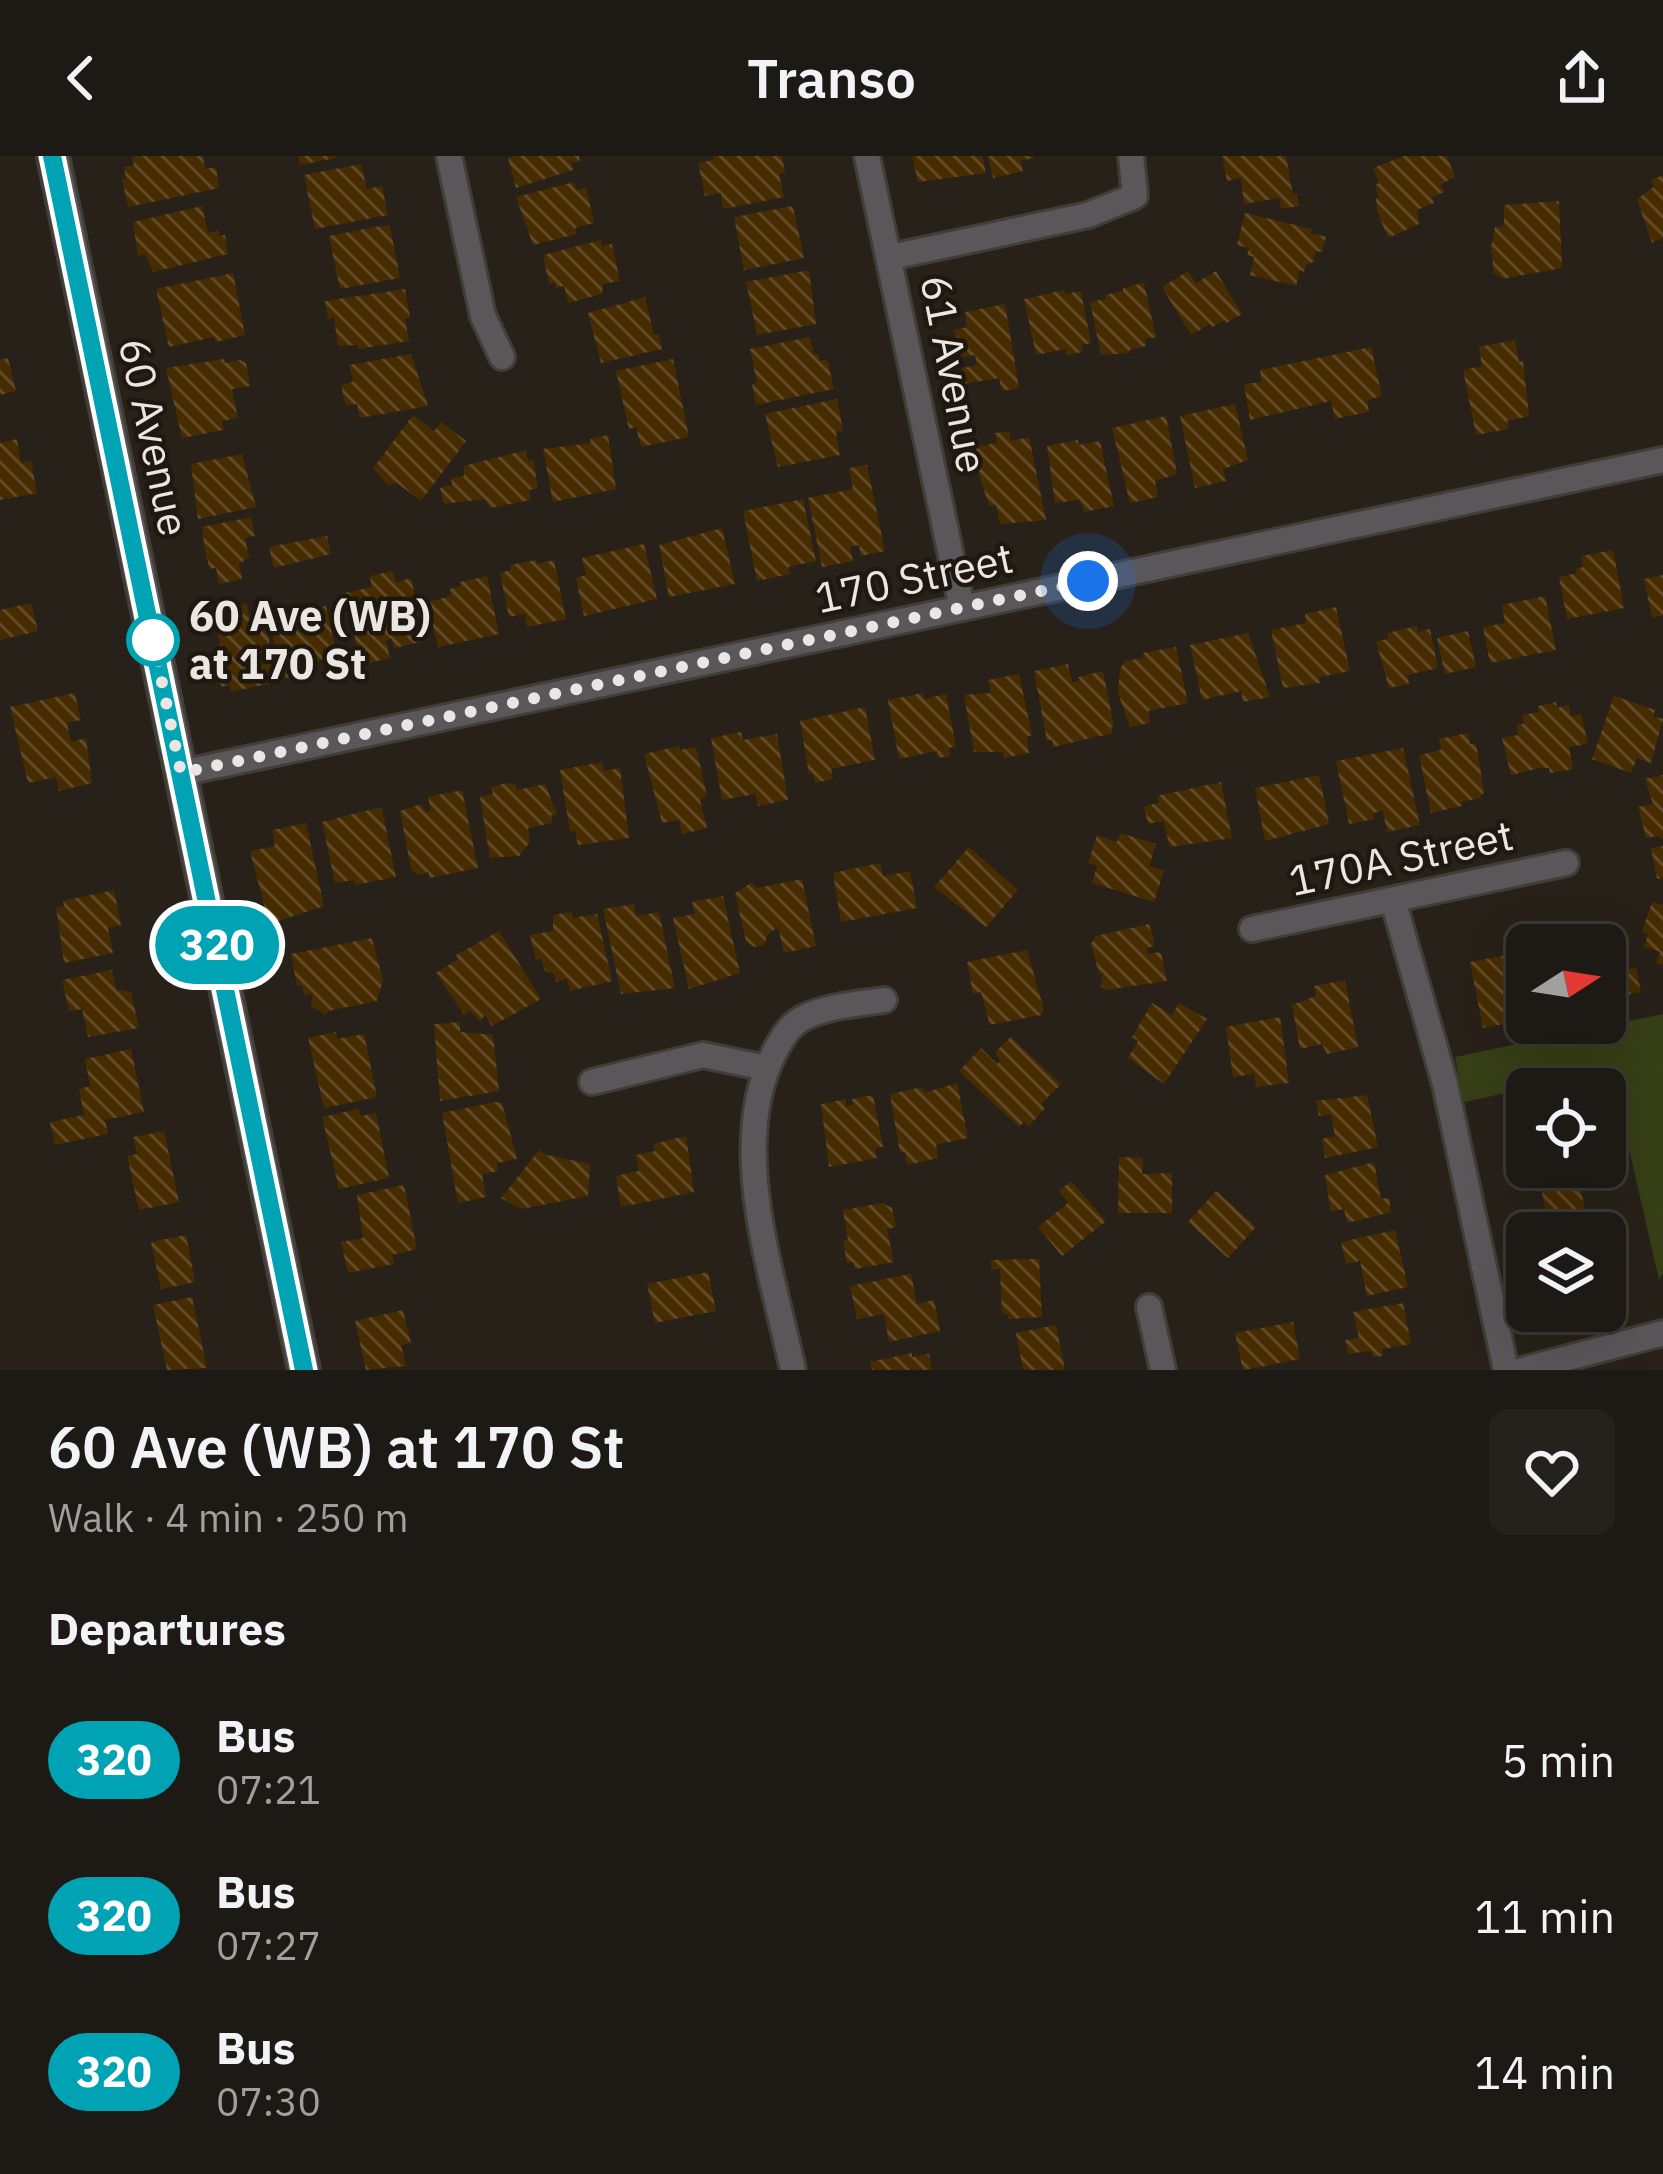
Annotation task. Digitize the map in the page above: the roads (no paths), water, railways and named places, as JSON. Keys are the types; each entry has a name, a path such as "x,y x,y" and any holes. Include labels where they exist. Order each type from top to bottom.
{"street":[{"name":"60 Avenue","path":"52,156 304,1370"},
{"path":"449,156 483,316 502,357"},
{"name":"61 Avenue","path":"868,156 962,608"},
{"path":"891,257 1088,215 1135,196 1131,156"},
{"name":"170 Street","path":"181,773 1663,460"},
{"name":"170A Street","path":"1252,929 1566,863"},
{"path":"1394,900 1444,1084 1506,1370"},
{"path":"793,1370 756,1197 754,1115 766,1068 782,1037 800,1019 884,1000"},
{"path":"592,1082 703,1055 766,1068"},
{"path":"1149,1307 1163,1370"},
{"path":"1522,1370 1663,1333"}],"place":[{"name":"60 Ave (WB) at 170 St","path":"153,640"}]}
